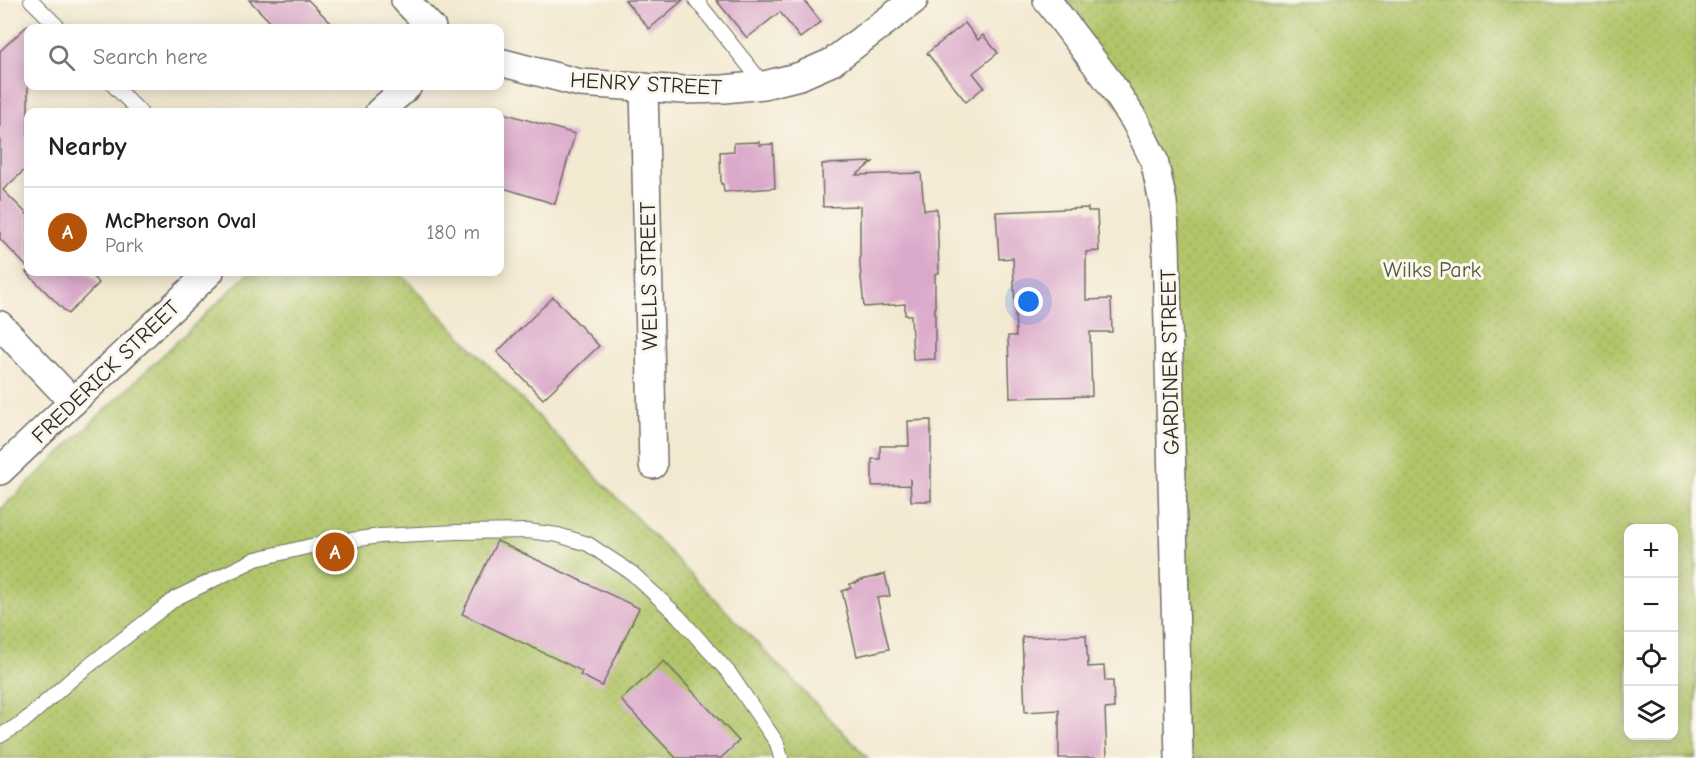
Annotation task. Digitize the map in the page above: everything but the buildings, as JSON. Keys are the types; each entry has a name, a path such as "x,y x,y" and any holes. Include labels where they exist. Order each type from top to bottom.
{"street":[{"path":"405,0 428,24"},
{"name":"HENRY STREET","path":"504,63 580,83 724,89 764,84 800,76 832,62 914,0"},
{"name":"GARDINER STREET","path":"1047,0 1110,83 1135,121 1154,160 1163,202 1179,758"},
{"name":"WELLS STREET","path":"644,87 653,465"},
{"path":"383,108 404,90"},
{"name":"FREDERICK STREET","path":"0,471 206,276"},
{"path":"0,325 73,402"}],"lane":[{"path":"32,0 55,24"},
{"path":"696,0 764,84"},
{"path":"118,90 137,108"},
{"path":"0,736 23,722 73,678 176,598 256,559 315,546 380,536 528,531 558,535 588,543 632,573 678,616 730,674 777,743 781,758"}],"green space":[{"name":"Wilks Park","path":"1047,0 1696,0 1696,758 1179,758 1154,160"},
{"path":"246,276 403,276 868,758 0,758 0,510"}],"place":[{"name":"McPherson Oval","path":"335,552"}]}
